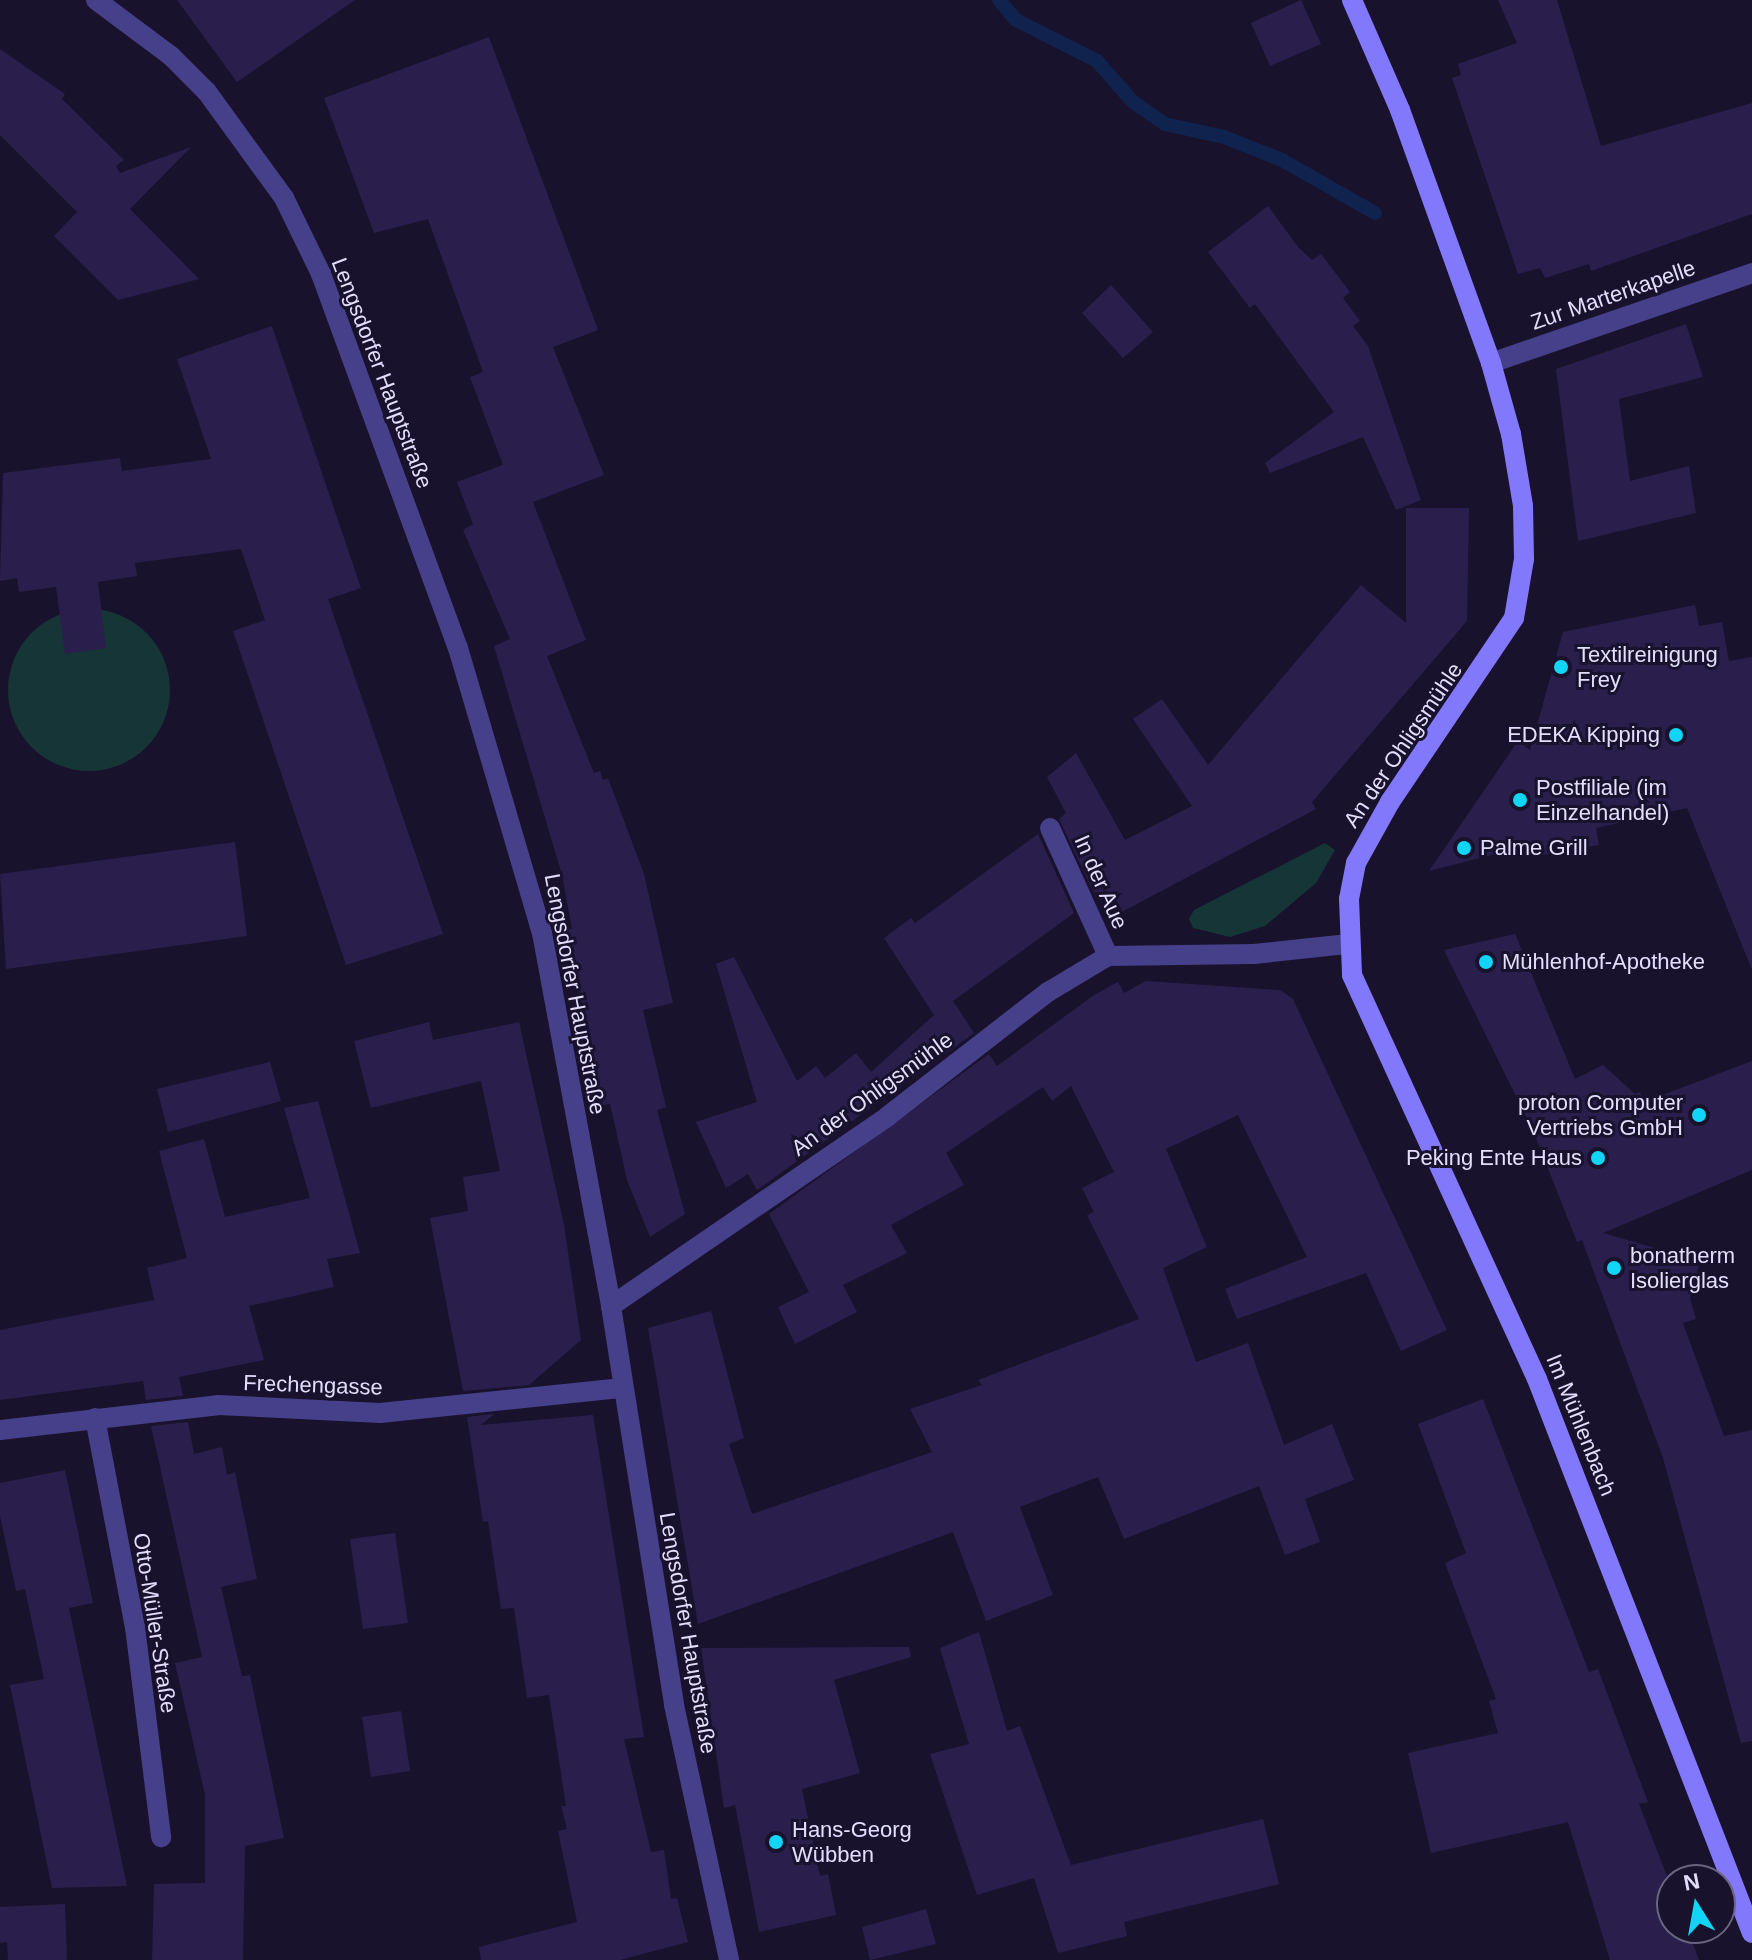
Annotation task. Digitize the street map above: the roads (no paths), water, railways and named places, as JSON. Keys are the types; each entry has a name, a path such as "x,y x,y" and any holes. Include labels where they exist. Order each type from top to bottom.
{"street":[{"name":"Lengsdorfer Hauptstraße","path":"96,0 171,56 237,127 284,198 321,274 458,648 530,885 611,1306 674,1705 729,1960"},
{"name":"An der Ohligsmühle","path":"1348,944 1349,899 1356,863 1370,835 1514,618 1524,559 1523,506 1511,434 1491,363 1424,172 1352,0"},
{"name":"Zur Marterkapelle","path":"1491,363 1752,273"},
{"name":"In der Aue","path":"1050,828 1108,956"},
{"path":"1108,956 1254,954 1348,944"},
{"name":"Im Mühlenbach","path":"1348,944 1365,1010 1469,1222 1537,1379 1752,1933"},
{"name":"An der Ohligsmühle","path":"611,1306 888,1116 1048,992 1108,956"},
{"name":"Frechengasse","path":"0,1430 218,1405 380,1413 623,1388"},
{"name":"Otto-Müller-Straße","path":"95,1418 135,1627 161,1837"}],"waterway":[{"path":"999,0 1016,20 1097,61 1132,101 1165,124 1224,137 1282,160 1375,213"}],"place":[{"name":"Textilreinigung Frey","path":"1561,667"},
{"name":"EDEKA Kipping","path":"1676,735"},
{"name":"Postfiliale (im Einzelhandel)","path":"1520,800"},
{"name":"Palme Grill","path":"1464,848"},
{"name":"Mühlenhof-Apotheke","path":"1486,962"},
{"name":"proton Computer Vertriebs GmbH","path":"1699,1115"},
{"name":"Peking Ente Haus","path":"1598,1158"},
{"name":"bonatherm Isolierglas","path":"1614,1268"},
{"name":"Hans-Georg Wübben","path":"776,1842"}]}
